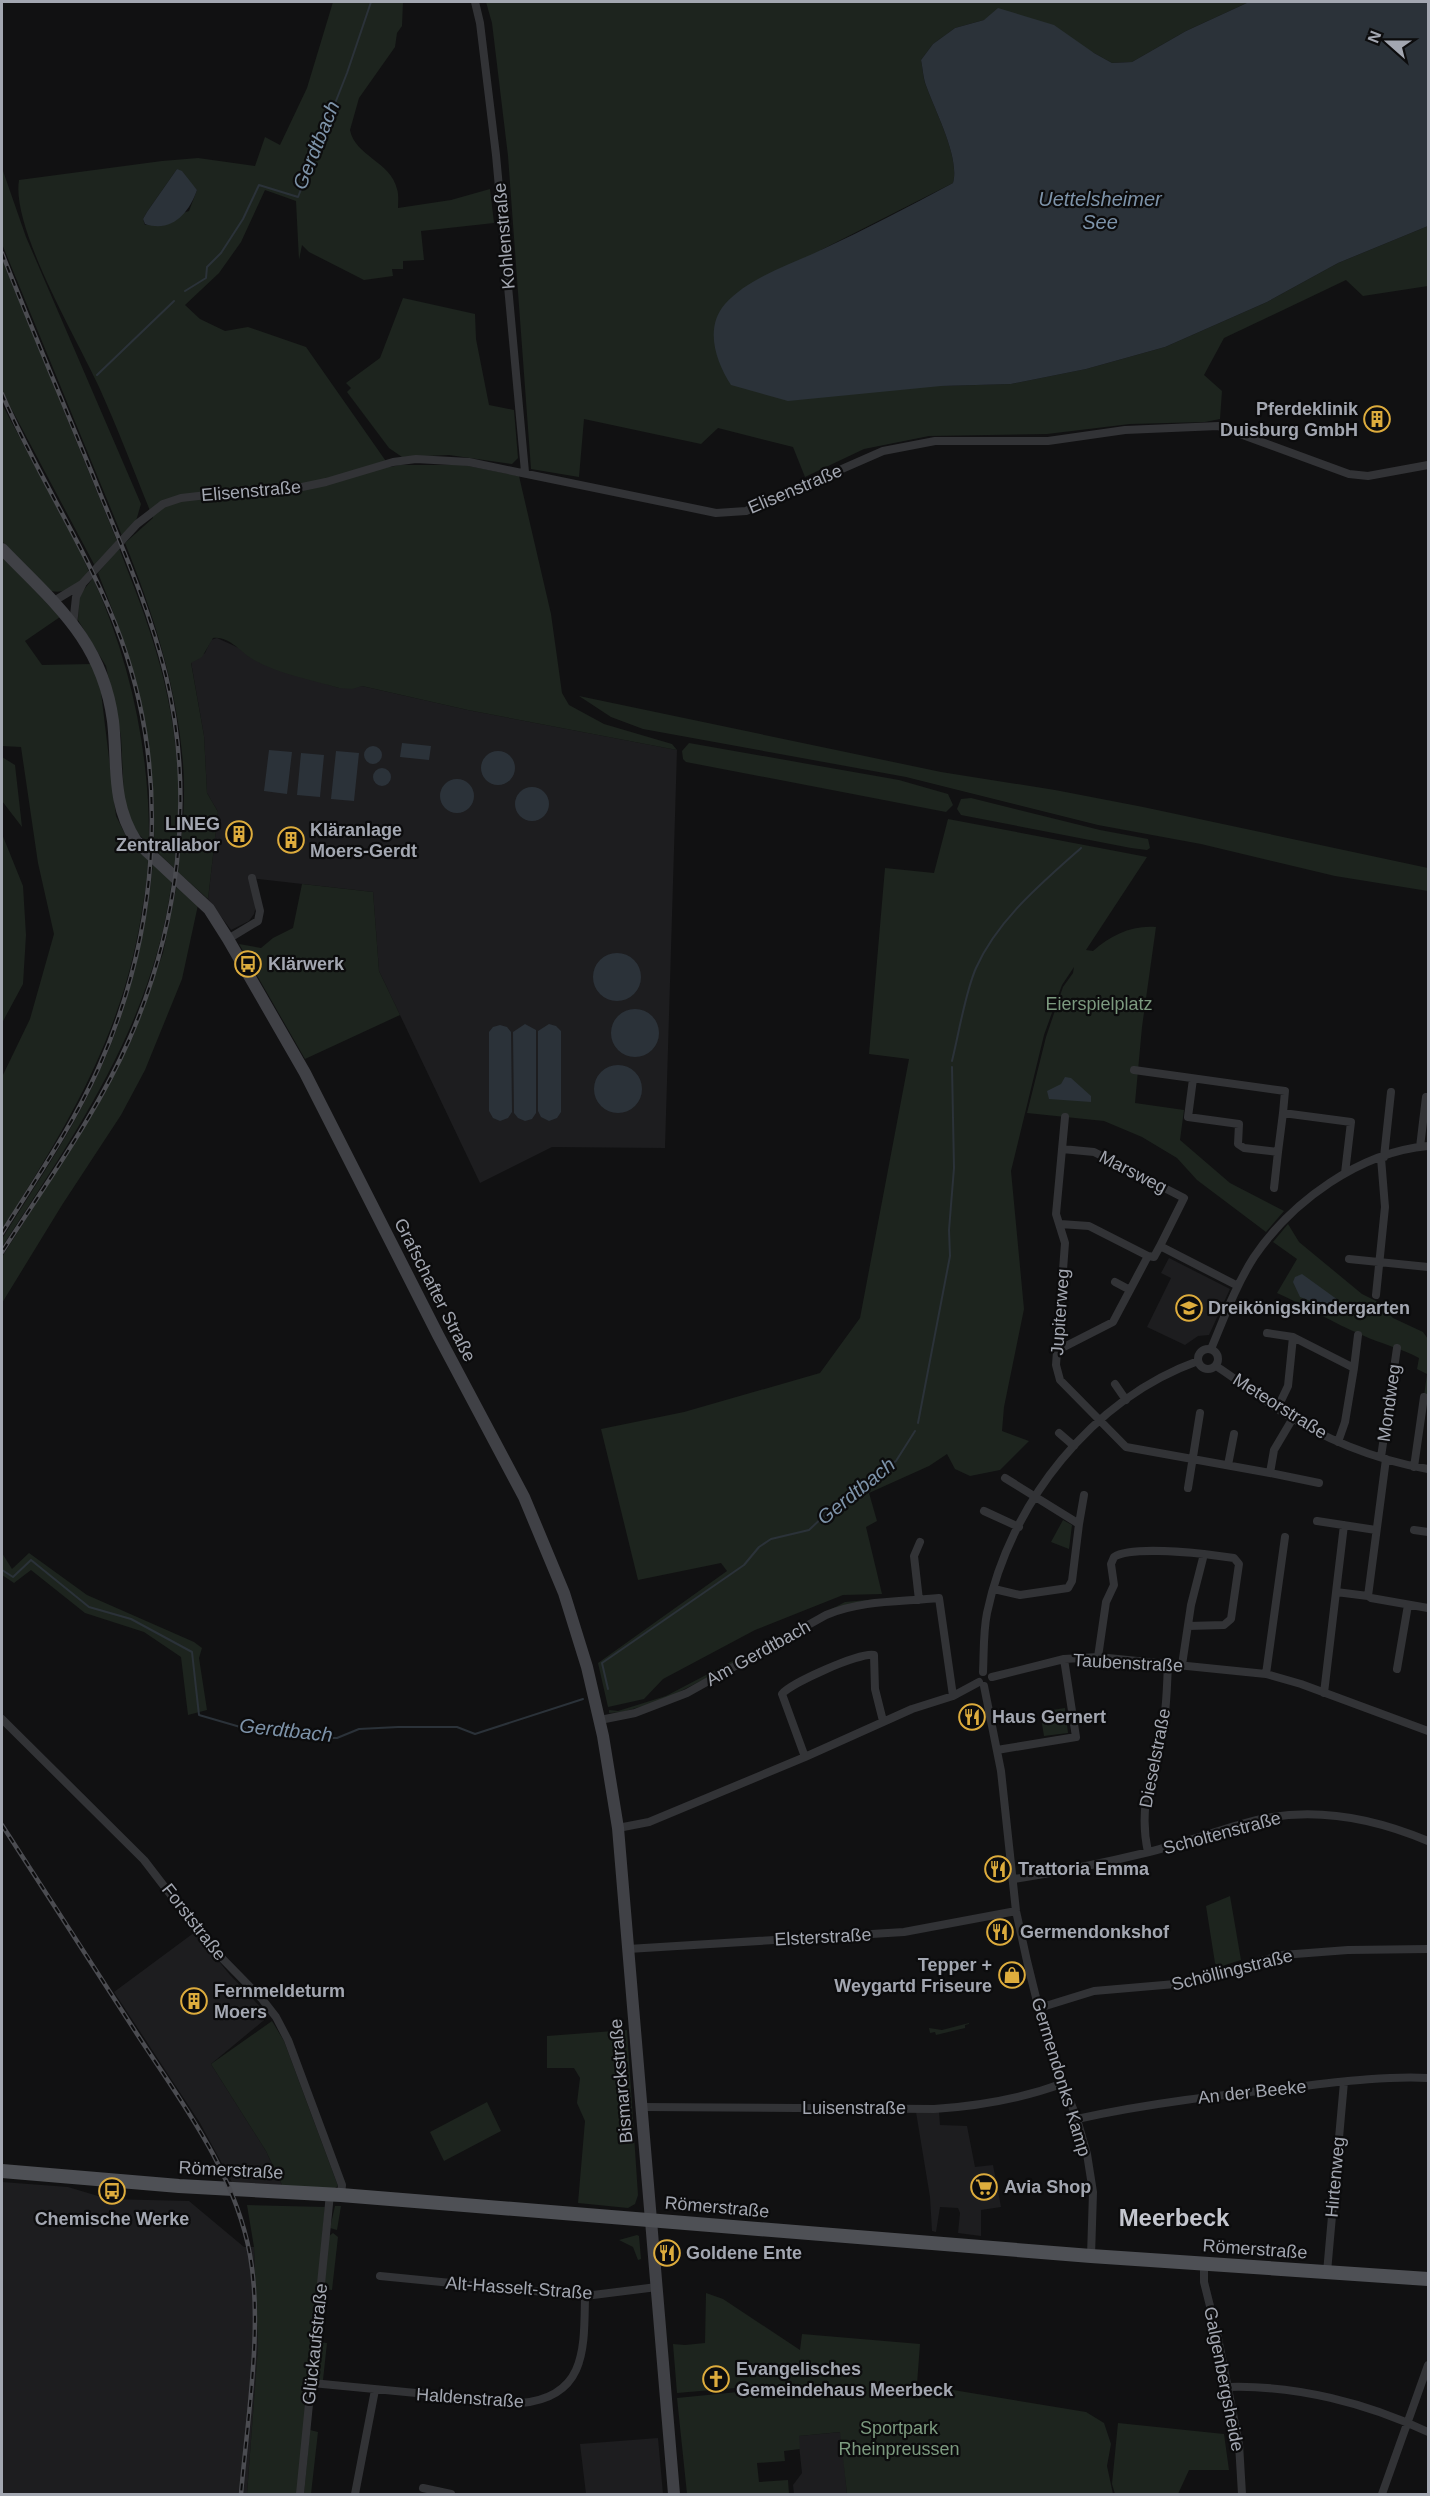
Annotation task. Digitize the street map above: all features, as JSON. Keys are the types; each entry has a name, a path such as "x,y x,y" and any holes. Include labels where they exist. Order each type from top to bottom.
{"main road":[{"name":"Grafschafter Straße","path":"2,549 54,601 73,625 99,666 113,721 119,807 129,831 136,841 209,909 305,1073 438,1335 524,1497 564,1593 588,1667"},
{"name":"Bismarckstraße","path":"588,1667 600,1720 618,1828 674,2494"},
{"name":"Römerstraße","path":"2,2171 179,2186 336,2194 1091,2256 1428,2279"}],"street":[{"name":"Kohlenstraße","path":"475,2 480,23 496,155 525,472"},
{"name":"Elisenstraße","path":"54,601 82,584 148,514 163,504 181,498 207,495 283,491 327,482 393,462 416,459 469,462 525,472 716,513 732,513 756,507 883,451 934,441 1048,441 1125,430 1218,426 1359,476 1428,465"},
{"name":"Elisenstraße","path":"73,625 76,597 82,584"},
{"path":"228,939 258,921 260,910 252,878"},
{"path":"1134,1070 1285,1091 1274,1188"},
{"path":"1193,1079 1188,1118 1239,1124 1238,1144 1244,1148 1278,1152"},
{"path":"1376,1295 1385,1207 1383,1157 1391,1092"},
{"path":"1211,1349 1238,1286 1256,1255 1284,1220 1309,1198 1345,1173 1383,1157 1424,1147 1426,1097"},
{"path":"1283,1113 1352,1122 1345,1173"},
{"name":"Jupiterweg","path":"1065,1117 1056,1214 1065,1243 1056,1365 1060,1380 1126,1447 1319,1483"},
{"name":"Marsweg","path":"1062,1149 1094,1152 1184,1198 1160,1246"},
{"path":"1060,1224 1089,1226 1148,1256 1154,1257 1160,1246 1238,1286"},
{"path":"1057,1347 1064,1347 1113,1322 1148,1256"},
{"path":"1349,1259 1428,1267"},
{"path":"1115,1282 1130,1290"},
{"path":"1267,1333 1293,1337 1354,1368"},
{"path":"1338,1442 1345,1422 1359,1335"},
{"path":"1277,1409 1288,1386 1293,1337"},
{"name":"Mondweg","path":"1368,1596 1397,1348"},
{"path":"981,1684 979,1676 983,1672 985,1628 994,1589 1019,1527 1050,1475 1098,1420 1153,1382 1198,1361 1202,1350 1211,1349"},
{"path":"1198,1361 1205,1368 1216,1365 1218,1356 1211,1349"},
{"name":"Meteorstraße","path":"1216,1365 1277,1409 1338,1442 1383,1458 1428,1470"},
{"path":"1115,1384 1126,1400"},
{"path":"1414,1467 1424,1397"},
{"path":"1188,1488 1200,1413"},
{"path":"1270,1473 1274,1450 1293,1418"},
{"path":"1059,1433 1074,1446"},
{"path":"1228,1465 1234,1434"},
{"path":"1005,1478 1079,1524"},
{"path":"994,1589 1020,1595 1068,1588 1084,1495"},
{"path":"984,1511 1019,1527"},
{"path":"1317,1521 1376,1530"},
{"path":"1324,1693 1344,1525"},
{"path":"1414,1530 1428,1532"},
{"path":"1266,1674 1284,1537"},
{"path":"919,1600 914,1556 920,1542"},
{"path":"1098,1657 1106,1602 1114,1585 1111,1564 1114,1557 1122,1554 1169,1551 1234,1558 1239,1564 1231,1619 1224,1625 1188,1626"},
{"path":"1182,1665 1204,1554"},
{"path":"1336,1592 1368,1596 1428,1609"},
{"name":"Am Gerdtbach","path":"600,1720 635,1713 687,1693 844,1607 939,1598 953,1696"},
{"path":"1397,1669 1408,1605"},
{"path":"805,1757 782,1694 784,1690 856,1656 874,1654 875,1689 883,1721"},
{"name":"Taubenstraße","path":"992,1677 1064,1659 1098,1657 1266,1674 1428,1731"},
{"path":"997,1750 1076,1737 1064,1659"},
{"name":"Dieselstraße","path":"1148,1852 1143,1822 1144,1806 1164,1718 1168,1664"},
{"path":"618,1828 649,1822 805,1757 912,1709 981,1684 990,1684 992,1677 988,1672 983,1672"},
{"name":"Germendonks Kamp","path":"981,1684 997,1750 1016,1911 1047,2042 1077,2119 1087,2154 1093,2192 1091,2256"},
{"name":"Forststraße","path":"2,1719 144,1860 210,1946 262,1999 276,2017 288,2040 342,2185 336,2194"},
{"name":"Scholtenstraße","path":"1014,1879 1148,1852 1247,1822 1281,1815 1309,1814 1359,1819 1428,1841"},
{"name":"Elsterstraße","path":"628,1949 904,1932 1016,1911"},
{"name":"Schöllingstraße","path":"1039,2008 1094,1991 1187,1983 1282,1954 1428,1949"},
{"name":"An der Beeke","path":"1077,2119 1142,2105 1344,2082 1428,2078"},
{"name":"Hirtenweg","path":"1327,2272 1344,2082"},
{"name":"Luisenstraße","path":"642,2107 956,2107 1007,2101 1064,2083"},
{"name":"Glückaufstraße","path":"300,2494 336,2194"},
{"name":"Galgenbergsheide","path":"1204,2263 1204,2282 1239,2444 1242,2494"},
{"name":"Alt-Hasselt-Straße","path":"380,2276 585,2296 657,2287"},
{"name":"Haldenstraße","path":"312,2383 521,2403 548,2397 564,2387 580,2365 584,2340 585,2296"},
{"path":"1382,2494 1428,2366"},
{"path":"1228,2387 1273,2388 1315,2395 1360,2406 1407,2422 1428,2432"},
{"path":"355,2494 375,2390"},
{"path":"423,2488 451,2494"}],"shaded area":[{"name":"Kläranlage Moers-Gerdt","path":"217,638 239,648 261,663 339,688 362,686 468,710 677,750 665,1148 552,1147 480,1183 379,971 373,892 249,878 256,906 254,914 249,921 231,930 208,899 218,812 207,793 204,736 191,662 205,653 211,640"},
{"name":"Dreikönigskindergarten","path":"1169,1258 1230,1289 1209,1335 1198,1336 1185,1345 1147,1327 1171,1278 1161,1273"},
{"path":"195,1932 230,1975 269,2016 211,2064 266,2151 283,2187 233,2184 200,2123 114,1992"},
{"path":"916,2112 939,2112 940,2125 967,2126 975,2167 993,2165 1001,2207 981,2210 981,2236 958,2233 960,2213 958,2208 940,2207 936,2232 932,2231 930,2197"},
{"path":"2,2182 68,2187 108,2199 189,2201 244,2247 254,2247 258,2347 247,2494 2,2494"},
{"path":"841,2432 847,2494 794,2494 793,2485 802,2473 798,2436"},
{"path":"658,2438 663,2494 586,2494 580,2444"}],"green space":[{"path":"333,2 403,2 402,26 397,33 395,47 359,98 350,130 353,139 365,153 388,172 397,189 398,208 451,200 490,189 494,223 421,231 424,260 403,261 403,269 392,269 393,276 364,280 309,252 302,245 299,260 296,201 265,190 241,242 219,273 185,305 200,319 225,331 248,327 306,347 390,467 464,465 519,476 551,614 562,693 569,705 604,724 672,744 677,750 468,710 362,686 352,689 339,688 274,669 254,660 230,642 213,638 202,657 191,663 204,736 207,793 218,812 208,899 178,872 184,790 180,735 169,678 154,623 125,543 153,518 99,387 35,254 19,201 19,180 198,158 255,166 265,137 280,145 307,88","holes":["177,169 197,190 189,211 145,225 143,219"]},
{"path":"486,2 1249,2 1186,31 1132,62 1112,63 1094,53 984,20 955,28 933,44 921,60 926,85 950,149 953,161 953,183 821,250 941,386 1011,384 1086,369 1165,347 1267,302 1338,263 1428,226 1428,286 1363,296 1346,280 1224,338 1204,375 1222,391 1220,419 1205,422 1130,424 1047,434 929,436 864,449 805,477 793,447 718,428 701,444 584,419 579,477 531,469 508,156 492,23"},
{"path":"2,168 26,237 141,504 136,521 122,536 2,244"},
{"path":"2,259 117,541 95,566 2,391"},
{"path":"403,298 475,314 476,339 489,405 514,410 518,458 512,464 449,455 402,457 389,448 347,392 351,388 346,383 380,358"},
{"path":"2,404 89,572 67,590 51,591 2,541"},
{"path":"119,548 151,635 172,721 179,810 174,868 154,849 152,776 141,708 123,642 98,573"},
{"path":"2,556 60,617 25,641 42,665 92,664 100,684 116,816 127,838 148,858 145,895 132,961 120,1003 105,1042 69,1118 2,1229 2,1077 30,1019 54,934 38,863 21,747 2,746"},
{"path":"93,578 118,642 136,708 146,776 149,845 133,828 124,798 121,736 106,666 78,620 79,596"},
{"path":"579,696 941,772 1143,807 1428,868 1428,891 1335,876 1201,844 1098,825 906,777 643,729 611,717"},
{"path":"689,743 899,780 948,794 953,805 946,812 686,762 682,751"},
{"path":"2,757 15,765 22,827 2,801"},
{"path":"971,798 1100,830 1148,839 1150,848 1147,850 1131,848 961,815 957,809 961,799"},
{"name":"Eierspielplatz","path":"948,819 1147,857 1086,950 1093,951 1107,940 1130,929 1156,927 1142,1027 1135,1103 1184,1110 1180,1140 1230,1183 1284,1211 1266,1232 1197,1180 1177,1158 1142,1137 1104,1121 1027,1113 1046,1037 1063,987 1073,973 1074,967 1062,985 1044,1035 1011,1171 1024,1309 1004,1407 1002,1431 1029,1441 1000,1470 970,1476 955,1469 947,1454 929,1466 869,1493 877,1521 866,1527 882,1594 843,1595 755,1630 663,1679 644,1699 608,1707 598,1663 727,1571 721,1563 638,1580 601,1429 684,1412 820,1373 860,1318 909,1059 869,1054 885,868 934,873"},
{"path":"2,834 23,886 26,935 23,984 2,1023"},
{"path":"153,863 172,880 163,931 148,981 130,1027 84,1117 2,1247 2,1239 54,1156 90,1092 111,1045 128,994 141,943"},
{"path":"177,884 198,905 182,979 145,1070 121,1115 2,1303 2,1257 99,1103 133,1037 163,953"},
{"path":"302,884 373,892 379,971 400,1015 305,1059 239,944 261,948 273,938 293,928"},
{"path":"1288,1224 1299,1242 1362,1294 1376,1301 1393,1318 1423,1332 1428,1339 1428,1396 1424,1396 1427,1374 1417,1369 1419,1358 1351,1330 1277,1293 1297,1259 1273,1242"},
{"path":"1063,1520 1072,1525 1069,1549 1051,1542"},
{"path":"2,1553 12,1569 29,1553 87,1595 194,1642 202,1648 199,1658 207,1710 188,1715 181,1657 144,1632 85,1613 31,1570 14,1583 2,1575"},
{"path":"904,1599 853,1604 661,1701 622,1712 609,1713 609,1710 618,1711 666,1696 845,1602"},
{"path":"1065,1708 1068,1733 1044,1736 1040,1712"},
{"path":"1230,1896 1241,1960 1219,1967 1215,1963 1206,1906"},
{"path":"272,2021 284,2041 338,2186 335,2188 283,2187 266,2151 211,2064"},
{"path":"969,2023 965,2025 965,2028 936,2035 935,2032 930,2033 929,2028 942,2030"},
{"path":"627,2030 638,2195 635,2204 628,2208 578,2203 585,2121 577,2103 580,2078 574,2068 547,2068 547,2036"},
{"path":"487,2102 501,2131 444,2161 430,2132"},
{"path":"247,2205 325,2207 298,2494 247,2494 258,2347 254,2247"},
{"path":"335,2206 341,2206 337,2230 330,2228"},
{"path":"333,2233 338,2237 332,2290 324,2289 329,2236"},
{"path":"639,2236 641,2259 638,2260 633,2247 619,2240"},
{"name":"Sportpark Rheinpreussen","path":"706,2293 723,2299 800,2350 802,2334 920,2344 917,2384 1086,2412 1104,2423 1111,2444 1107,2466 1113,2494 847,2494 840,2432 799,2436 800,2449 784,2451 785,2461 757,2463 759,2482 788,2480 789,2494 687,2494 677,2398 748,2391 747,2387 677,2393 673,2344 705,2343"},
{"path":"319,2342 327,2343 323,2380 320,2380 316,2374"},
{"path":"1118,2423 1224,2434 1229,2470 1189,2470 1178,2494 1115,2494 1112,2484"},
{"path":"310,2430 318,2432 311,2494 304,2494"}],"water":[{"name":"Uettelsheimer See","path":"1249,2 1428,2 1428,226 1338,263 1267,302 1165,347 1086,369 1011,384 941,386 788,401 731,385 714,345 715,324 725,304 746,286 770,272 855,234 953,183 953,161 950,149 926,85 921,60 933,44 955,28 984,20 998,8 1054,25 1112,63 1132,62 1186,31"},
{"path":"177,169 182,171 197,190 194,198 184,213 171,223 163,226 145,224 143,219 147,212"},
{"path":"402,743 431,746 429,760 400,757"},
{"path":"373,746 379,749 382,755 379,761 373,764 367,761 364,755 367,749"},
{"path":"269,750 292,752 287,794 264,791"},
{"path":"336,751 359,753 354,801 331,799"},
{"path":"498,751 510,756 515,768 510,780 498,785 486,780 481,768 486,756"},
{"path":"301,753 324,755 320,797 297,795"},
{"path":"378,768 386,768 391,773 389,784 378,786 373,781 373,773"},
{"path":"457,779 469,784 474,796 469,808 457,813 445,808 440,796 445,784"},
{"path":"532,787 544,792 549,804 544,816 532,821 520,816 515,804 520,792"},
{"path":"612,953 622,953 637,963 641,977 637,991 631,997 622,1001 612,1001 597,991 593,982 593,972 603,957"},
{"path":"630,1009 640,1009 652,1016 659,1028 659,1038 652,1050 640,1057 630,1057 615,1046 611,1038 611,1028 622,1013"},
{"path":"525,1024 536,1030 536,1113 532,1119 525,1121 514,1113 513,1032"},
{"path":"549,1024 561,1031 561,1112 557,1118 549,1121 541,1117 538,1111 538,1031"},
{"path":"500,1025 507,1027 511,1032 512,1112 508,1118 500,1121 493,1118 489,1111 489,1032 493,1027"},
{"path":"613,1065 623,1065 638,1075 642,1089 638,1103 632,1109 623,1113 613,1113 598,1103 594,1094 594,1084 604,1069"},
{"path":"1065,1077 1071,1078 1091,1096 1091,1102 1049,1099 1047,1091 1061,1084"},
{"path":"1302,1274 1338,1300 1341,1304 1340,1308 1333,1310 1300,1297 1293,1282 1295,1277"}],"waterway":[{"name":"Gerdtbach","path":"185,291 206,278 207,267 221,253 243,219 259,185 298,197 347,73 371,2"},
{"name":"Gerdtbach","path":"97,375 174,301"},
{"name":"Gerdtbach","path":"952,1061 969,989 985,950 1022,903 1081,848"},
{"name":"Gerdtbach","path":"918,1423 950,1256 949,1230 954,1168 952,1067"},
{"name":"Gerdtbach","path":"608,1689 602,1663 744,1565 759,1547 771,1539 809,1530 841,1500 896,1461 915,1431"},
{"name":"Gerdtbach","path":"2,1570 13,1577 31,1560 89,1607 131,1619 192,1652 199,1715 254,1731 337,1738 359,1729 457,1727 475,1734 583,1699"}],"railway":[{"path":"2,253 129,563 153,630 166,676 175,722 180,814 177,861 160,952 129,1040 86,1122 2,1252"},
{"path":"2,394 31,456 94,576 121,639 137,692 147,746 152,801 151,856 145,911 134,965 118,1018 98,1069 77,1112 2,1233"},
{"path":"2,1825 189,2112 220,2167 243,2225 254,2283 255,2312 253,2374 241,2494"}],"place":[{"name":"Pferdeklinik Duisburg GmbH","path":"1377,419"},
{"name":"LINEG Zentrallabor","path":"239,834"},
{"name":"Kläranlage Moers-Gerdt","path":"291,840"},
{"name":"Klärwerk","path":"248,964"},
{"name":"Dreikönigskindergarten","path":"1189,1308"},
{"name":"Haus Gernert","path":"972,1717"},
{"name":"Trattoria Emma","path":"998,1869"},
{"name":"Germendonkshof","path":"1000,1932"},
{"name":"Tepper + Weygartd Friseure","path":"1012,1975"},
{"name":"Fernmeldeturm Moers","path":"194,2001"},
{"name":"Avia Shop","path":"984,2187"},
{"name":"Chemische Werke","path":"112,2191"},
{"name":"Goldene Ente","path":"667,2253"},
{"name":"Evangelisches Gemeindehaus Meerbeck","path":"716,2379"}],"district":[{"name":"Meerbeck","path":"1174,2218"}]}
